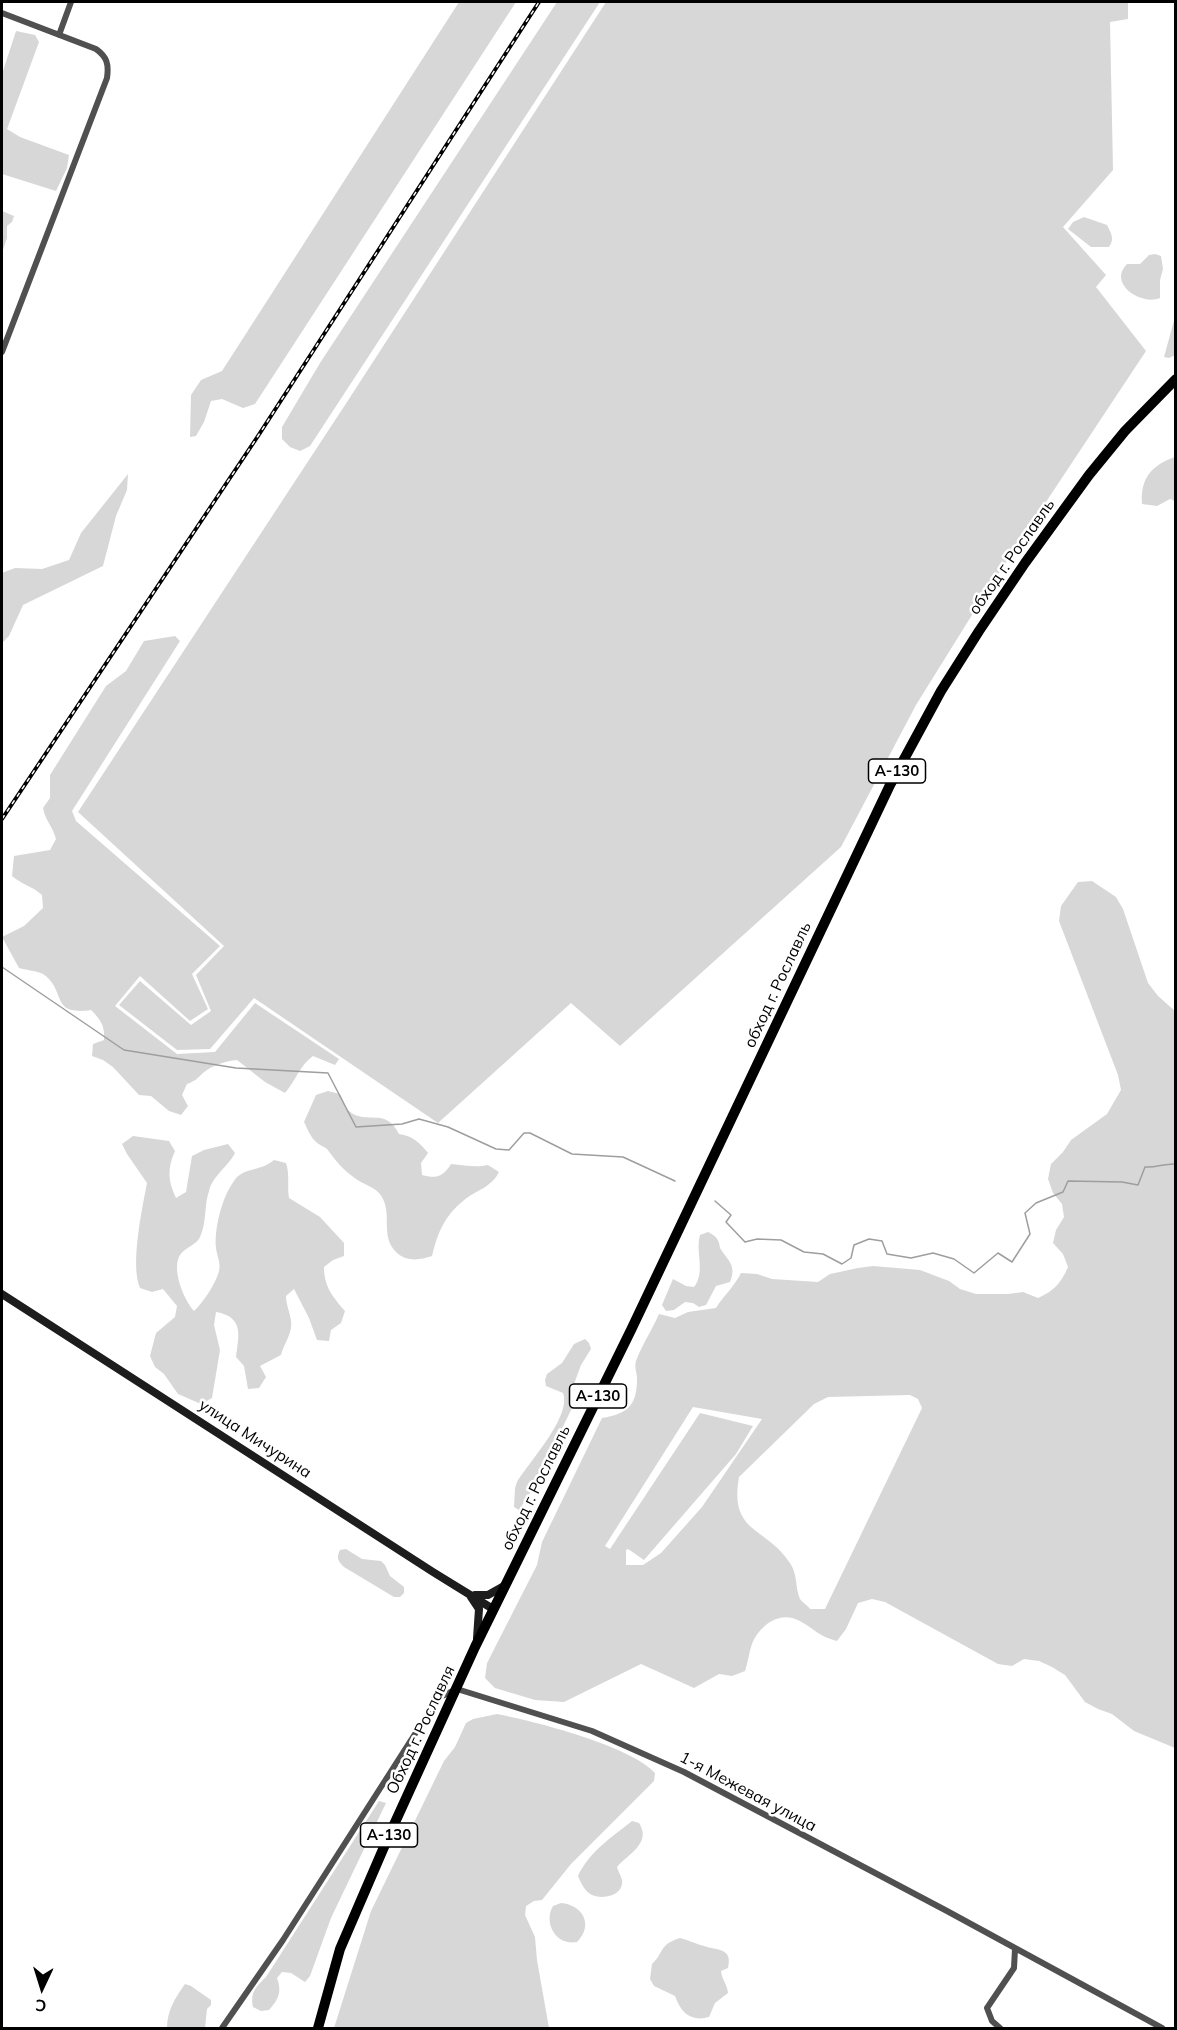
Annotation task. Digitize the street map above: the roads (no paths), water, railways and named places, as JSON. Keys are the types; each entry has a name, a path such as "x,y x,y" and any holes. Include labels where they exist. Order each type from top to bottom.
{"highway":[{"name":"обход г. Рославль","path":"475,1647 631,1330 890,785 919,730 979,631 1060,514 1125,431 1176,379"},
{"name":"Обход г. Рославля","path":"318,2028 340,1950 387,1840 475,1647"}],"main road":[{"name":"улица Мичурина","path":"2,1294 493,1609"},
{"path":"469,1594 488,1595 505,1585"},
{"path":"469,1594 478,1609 475,1647"}],"street":[{"path":"59,35 71,2"},
{"path":"2,13 96,49 104,55 109,66 107,78 2,352"},
{"path":"222,2028 283,1940 438,1698 457,1689"},
{"name":"1-я Межевая улица","path":"457,1689 592,1731 684,1772 1162,2028"},
{"path":"999,2028 992,2021 987,2008 1014,1968 1015,1949"}],"waterway":[{"path":"2,967 124,1050 236,1068 328,1073 356,1127 402,1124 419,1119 448,1127 496,1149 509,1150 524,1133 530,1133 572,1154 623,1157 675,1181"},
{"path":"715,1201 731,1215 726,1222 745,1242 757,1239 781,1240 804,1252 823,1254 842,1264 851,1258 854,1245 869,1239 882,1241 887,1254 911,1258 933,1253 954,1259 974,1273 998,1253 1012,1262 1030,1234 1025,1213 1036,1203 1063,1192 1068,1181 1122,1182 1138,1185 1145,1167 1176,1164"}],"railway":[{"path":"2,819 258,436 539,2"}]}
